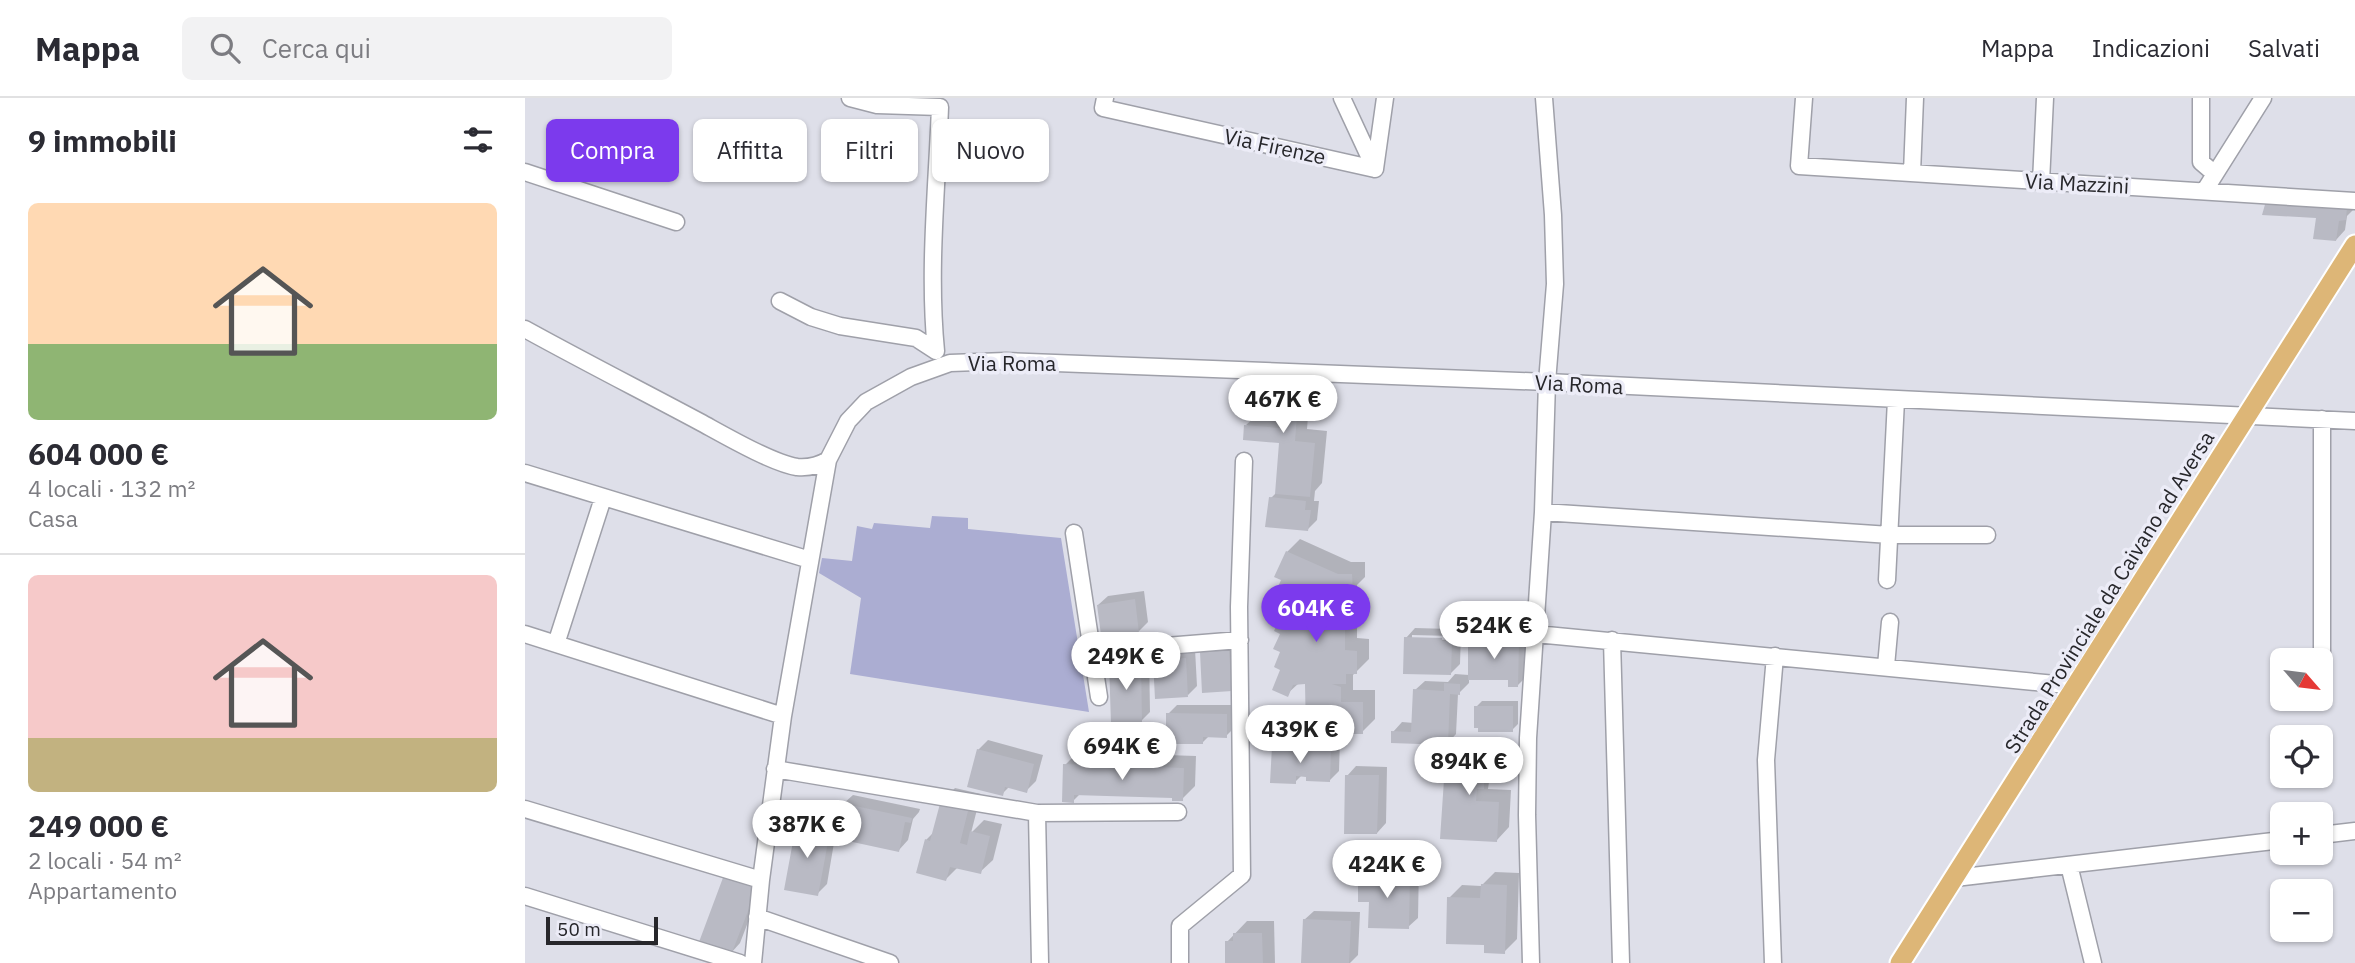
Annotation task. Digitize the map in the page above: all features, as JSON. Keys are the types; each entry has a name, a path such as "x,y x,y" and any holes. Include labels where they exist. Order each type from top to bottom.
{"main road":[{"name":"Strada Provinciale da Caivano ad Aversa","path":"1900,963 2355,245"}],"street":[{"path":"850,98 877,104 907,101 944,102 935,263 934,329 938,359"},
{"name":"Via Firenze","path":"1105,98 1103,108 1375,169"},
{"path":"1342,98 1375,169"},
{"path":"1375,169 1385,98"},
{"path":"1531,963 1528,738 1543,512 1547,382 1555,284 1545,98"},
{"name":"Via Mazzini","path":"1804,98 1799,166 2355,201"},
{"path":"1912,173 1915,98"},
{"path":"2041,181 2045,98"},
{"path":"2201,98 2201,162 2215,174"},
{"path":"2205,190 2263,98"},
{"path":"525,172 676,222"},
{"path":"780,301 811,317 840,326 916,338 938,359"},
{"path":"525,329 736,441 776,459 807,467 818,466 828,460"},
{"name":"Via Roma","path":"753,963 775,769 828,460 848,421 866,402 938,359 950,363 1006,361 1547,382 2355,421"},
{"path":"1887,580 1896,400"},
{"path":"2322,419 2322,648"},
{"path":"1180,963 1180,926 1242,875 1240,640 1244,461"},
{"path":"525,473 810,560"},
{"path":"556,644 603,498"},
{"path":"1543,512 1890,534 1987,535"},
{"path":"1074,533 1099,697"},
{"path":"1886,666 1889,622"},
{"path":"525,634 783,716"},
{"path":"1536,634 2077,686"},
{"path":"1092,652 1240,640"},
{"path":"1612,640 1621,963"},
{"path":"1773,963 1766,760 1775,656"},
{"path":"775,769 1037,813 1178,812"},
{"path":"525,809 761,880"},
{"path":"1037,813 1040,963"},
{"path":"2333,834 2355,831"},
{"path":"1955,878 2270,840"},
{"path":"2069,865 2093,963"},
{"path":"525,896 740,963"},
{"path":"757,917 890,963"}],"shaded area":[{"path":"932,516 968,518 968,529 1061,538 1089,712 850,674 861,598 819,573 822,558 852,561 857,526 872,529 874,523 930,528"}],"building":[{"path":"2266,201 2347,206 2346,220 2339,221 2336,241 2313,239 2316,218 2262,215"},
{"path":"1246,374 1300,378 1295,441 1315,443 1310,497 1275,494 1279,443 1243,440 1244,425 1280,428 1283,394 1254,392 1253,406 1243,405"},
{"path":"1269,497 1306,501 1305,510 1311,510 1308,531 1265,527"},
{"path":"1286,551 1338,574 1352,574 1353,592 1345,592 1345,650 1357,651 1357,674 1346,674 1346,684 1332,684 1341,687 1341,702 1363,702 1363,734 1306,734 1305,684 1293,685 1288,697 1272,690 1280,670 1274,667 1280,652 1273,649 1280,634 1274,631 1281,616 1274,613 1280,599 1274,596 1281,580 1274,577"},
{"path":"1135,599 1139,633 1101,635 1097,605"},
{"path":"1404,637 1442,638 1442,641 1452,641 1451,675 1403,674"},
{"path":"1468,640 1519,641 1518,687 1508,687 1508,680 1468,680"},
{"path":"1229,651 1232,691 1202,693 1200,652"},
{"path":"1186,658 1188,697 1155,699 1153,660"},
{"path":"1141,661 1142,723 1111,724 1109,662"},
{"path":"1444,683 1460,684 1460,695 1450,694 1448,745 1391,743 1391,731 1411,732 1413,689 1444,691"},
{"path":"1474,706 1513,706 1513,732 1478,732 1478,728 1474,728"},
{"path":"1166,713 1227,714 1227,738 1203,737 1203,744 1166,744"},
{"path":"1272,746 1331,749 1330,782 1306,781 1306,777 1296,776 1296,784 1270,783"},
{"path":"977,749 1034,764 1027,793 1005,787 1003,796 967,787"},
{"path":"1446,750 1499,752 1498,781 1484,780 1484,789 1477,789 1476,801 1499,802 1497,842 1440,839"},
{"path":"1063,764 1184,768 1183,801 1172,801 1172,798 1074,795 1074,803 1062,802"},
{"path":"1345,775 1379,775 1377,834 1344,834"},
{"path":"941,800 969,807 960,843 967,845 970,831 990,836 981,874 950,867 946,881 916,873 925,839 930,841"},
{"path":"841,803 912,818 911,823 905,822 899,852 834,838"},
{"path":"796,825 830,831 818,896 784,890"},
{"path":"1369,873 1410,874 1409,929 1368,928 1369,902 1358,902 1358,883 1369,883"},
{"path":"724,875 757,888 731,955 699,942"},
{"path":"1481,884 1507,885 1505,954 1484,953 1484,945 1446,944 1447,897 1480,898"},
{"path":"1303,919 1351,921 1349,963 1301,963"},
{"path":"1233,933 1262,933 1263,963 1225,963 1225,941 1233,941"}]}
